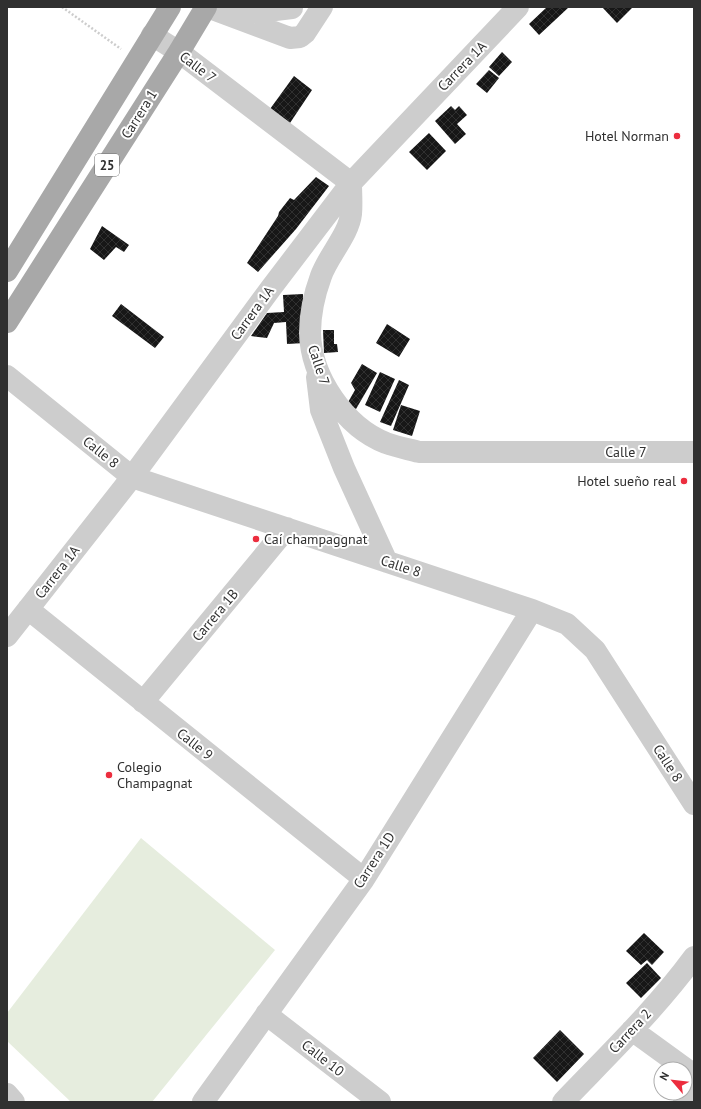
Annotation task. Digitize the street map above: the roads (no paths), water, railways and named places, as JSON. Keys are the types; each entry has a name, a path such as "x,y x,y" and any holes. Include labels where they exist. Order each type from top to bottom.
{"main road":[{"name":"25","path":"7,271 170,7"},
{"name":"Carrera 1","path":"7,322 179,52 206,7"}],"street":[{"path":"206,7 239,10 292,8"},
{"path":"239,10 290,38 300,37 305,34 322,7"},
{"name":"Carrera 1A","path":"7,636 132,477 270,288 350,183 518,7"},
{"name":"Calle 7","path":"152,35 179,52 350,183 351,214 346,232 334,249 321,275 312,304 310,334 315,360 328,392 343,412 364,430 386,442 418,452 694,452"},
{"path":"315,360 321,410 344,468 387,562"},
{"name":"Calle 8","path":"7,376 132,477 532,610 566,624 595,650 694,804"},
{"name":"Carrera 1B","path":"143,702 287,528"},
{"name":"Calle 9","path":"28,609 364,879"},
{"name":"Carrera 1D","path":"203,1102 364,879 532,610"},
{"name":"Carrera 2","path":"563,1102 632,1030 678,979 694,958"},
{"name":"Calle 10","path":"266,1014 380,1102"},
{"path":"632,1030 694,1076"},
{"path":"684,1102 694,1088"},
{"path":"7,1094 14,1102"}],"place":[{"name":"Hotel Norman","path":"677,136"},
{"name":"Hotel sueño real","path":"684,481"},
{"name":"Caí champaggnat","path":"256,539"},
{"name":"Colegio Champagnat","path":"109,775"}]}
